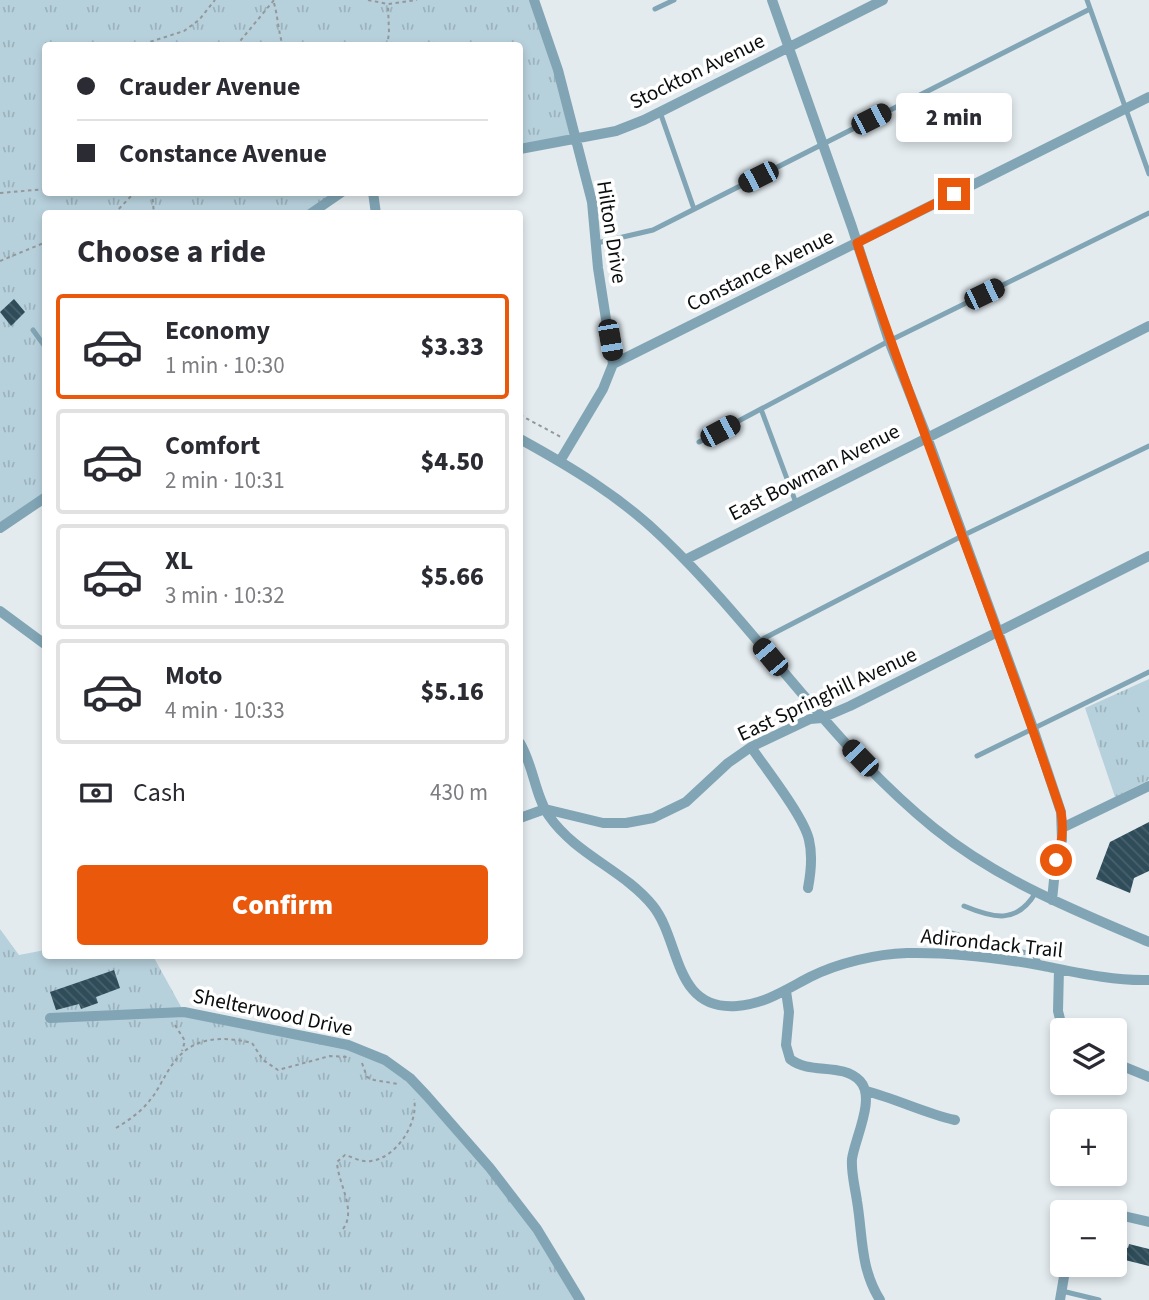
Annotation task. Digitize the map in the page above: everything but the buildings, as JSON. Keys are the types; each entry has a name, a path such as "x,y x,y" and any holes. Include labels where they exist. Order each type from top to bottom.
{"street":[{"name":"Hilton Drive","path":"534,0 558,70 592,202 598,268 613,364"},
{"path":"772,0 889,341 927,437 1061,812 1064,827 1056,860 1052,900"},
{"name":"Stockton Avenue","path":"523,149 616,131 660,112 883,0"},
{"name":"Constance Avenue","path":"613,364 1149,97"},
{"path":"316,210 336,196"},
{"name":"East Bowman Avenue","path":"685,559 1149,326"},
{"path":"560,461 603,389 613,364"},
{"path":"523,441 598,485 638,515 685,559 822,719 902,801 934,829 967,853 1036,892 1149,942"},
{"path":"0,528 42,500"},
{"name":"East Springhill Avenue","path":"545,809 603,823 626,823 653,818 686,802 728,763 751,747 810,719 822,719 1149,556"},
{"path":"0,611 42,642"},
{"path":"751,747 806,830 812,870 808,888"},
{"name":"Adirondack Trail","path":"523,750 545,809 571,841 631,885 653,906 665,927 682,974 694,991 714,1004 750,1004 786,991 826,970 907,953 984,958 1118,979 1149,980"},
{"path":"1064,827 1149,786"},
{"path":"523,817 545,809"},
{"path":"1059,969 1060,1018"},
{"path":"786,991 789,1012 786,1045 790,1059 806,1068 842,1071 854,1076 862,1082 866,1091 864,1112 852,1157 852,1172 863,1257 867,1275 880,1300"},
{"name":"Shelterwood Drive","path":"50,1018 184,1012 338,1042 385,1060 427,1096 498,1178 554,1253 580,1300"},
{"path":"1127,1068 1149,1077"},
{"path":"866,1091 889,1097 926,1113 955,1120"},
{"path":"1127,1216 1149,1222"},
{"path":"1060,1295 1064,1277"}],"lane":[{"path":"655,9 674,0"},
{"path":"1087,0 1149,174"},
{"path":"597,243 653,230 1090,9"},
{"path":"660,112 694,209"},
{"path":"699,442 889,341 1149,212"},
{"path":"33,330 42,342"},
{"path":"761,409 796,503"},
{"path":"757,642 962,536 1149,446"},
{"path":"977,756 1149,672"},
{"path":"964,906 988,916 1003,917 1016,913 1027,905 1036,892"},
{"path":"941,930 1002,948 1034,954 1042,966"},
{"path":"1060,1295 1099,1300"}],"path":[{"path":"150,42 184,31 199,20 215,0"},
{"path":"368,0 388,4 417,0"},
{"path":"239,42 274,1"},
{"path":"274,1 276,24 282,42"},
{"path":"388,4 388,42"},
{"path":"0,193 42,189"},
{"path":"118,210 131,196"},
{"path":"0,261 42,244"},
{"path":"523,417 571,443"},
{"path":"116,1128 150,1101 182,1052 185,1041 166,1013"},
{"path":"182,1052 200,1041 239,1040 252,1043 263,1060 278,1070 330,1056 341,1056 361,1061 367,1077 400,1084"},
{"path":"344,1229 349,1221 349,1212 337,1162 345,1155 373,1161 390,1152 413,1121 415,1105 410,1094"}],"green space":[{"path":"0,0 534,0 575,140 523,149 523,42 42,42 42,196 337,196 315,210 42,210 42,499 0,528"},
{"path":"1149,679 1149,780 1115,797 1085,708"},
{"path":"1149,686 1149,730 1132,694"},
{"path":"0,929 19,955 42,951 42,959 155,959 184,1012 319,1038 396,1067 490,1168 580,1300 0,1300"}],"route":[{"path":"954,194 857,243 889,341 927,437 1061,812 1064,827 1056,860"}]}
